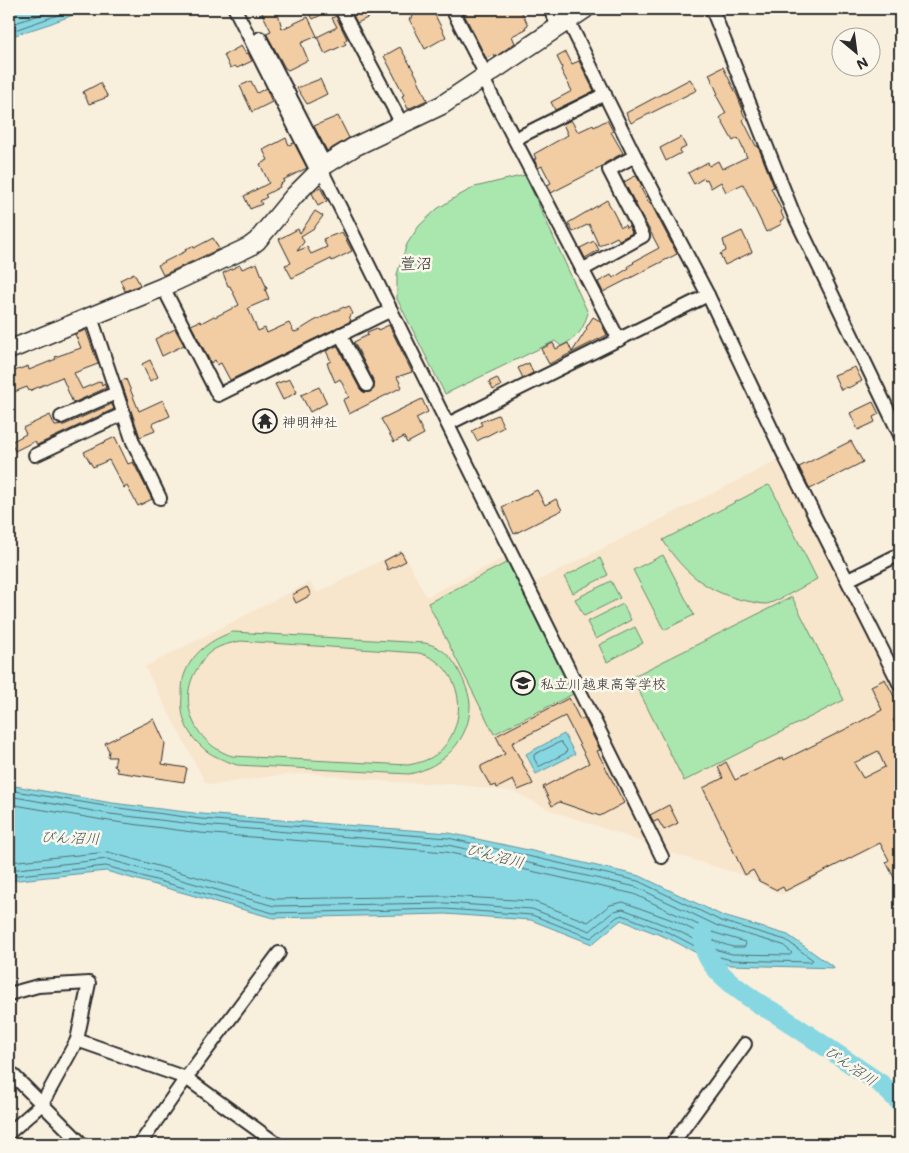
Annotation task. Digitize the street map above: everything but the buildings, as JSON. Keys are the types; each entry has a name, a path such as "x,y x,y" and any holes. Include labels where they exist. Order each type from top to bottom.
{"street":[{"path":"235,9 262,52"},
{"path":"245,9 262,52 662,858"},
{"path":"341,9 402,124"},
{"path":"452,9 514,140 619,340"},
{"path":"550,9 575,15"},
{"path":"712,9 794,215 900,435"},
{"path":"9,350 163,287 249,247 257,241 294,196 321,169 354,147 442,105 575,15"},
{"path":"575,15 605,94 635,156 708,296 785,457 900,684"},
{"path":"514,140 605,94"},
{"path":"582,270 643,236 609,170 635,156"},
{"path":"163,287 218,395 391,310"},
{"path":"448,424 708,296"},
{"path":"91,316 123,414 139,455 160,498"},
{"path":"340,334 366,385"},
{"path":"60,417 116,393"},
{"path":"35,455 123,414"},
{"path":"848,580 900,554"},
{"path":"140,1144 186,1078 279,953"},
{"path":"9,994 38,986 88,983 77,1040 42,1104 9,1133"},
{"path":"77,1040 186,1078 277,1144"},
{"path":"672,1144 745,1044"},
{"path":"9,1071 82,1144"}],"shaded area":[{"name":"私立川越東高等学校","path":"777,461 780,462 900,700 900,834 781,895 749,877 668,852 550,810 515,792 453,784 395,782 308,773 212,785 205,782 145,667 310,582 317,593 402,550 426,597 508,556 524,588"}],"green space":[{"path":"525,175 588,313 586,320 579,333 572,340 561,346 555,341 445,394 397,299 397,274 407,244 419,226 437,209 456,197 475,187"},
{"path":"768,485 771,487 817,579 766,604 734,598 709,587 688,572 663,540"},
{"path":"663,555 694,615 664,630 633,570"},
{"path":"600,558 608,575 573,593 564,577"},
{"path":"508,562 575,693 494,734 428,603"},
{"path":"611,581 620,598 584,616 575,599"},
{"path":"792,597 844,700 684,781 632,677"},
{"path":"623,604 631,620 596,639 587,622"},
{"path":"635,627 643,643 607,662 599,645"},
{"path":"233,632 425,643 437,647 451,658 468,692 470,704 466,729 460,740 443,758 421,771 409,774 237,765 208,752 195,740 185,723 182,710 183,679 188,665 204,647","holes":["241,641 419,653 434,659 445,669 453,682 458,696 456,726 449,740 436,755 420,762 408,765 232,756 207,742 192,719 189,706 189,692 192,679 208,654 216,648 228,644"]}],"water":[{"path":"9,9 119,9 112,13 81,12 9,37"},
{"path":"564,734 575,754 536,774 526,754"},
{"path":"9,785 112,803 202,814 449,833 528,850 640,876 723,916 788,935 835,968 730,965 710,960 668,938 621,920 592,944 531,920 445,914 273,918 106,871 9,881"}],"waterway":[{"name":"びん沼川","path":"703,934 704,946 708,957 713,965 729,981 759,1004 777,1014 881,1084 900,1102"}],"place":[{"name":"神明神社","path":"265,421"},
{"name":"私立川越東高等学校","path":"523,683"}],"district":[{"name":"萱沼","path":"416,262"}]}
